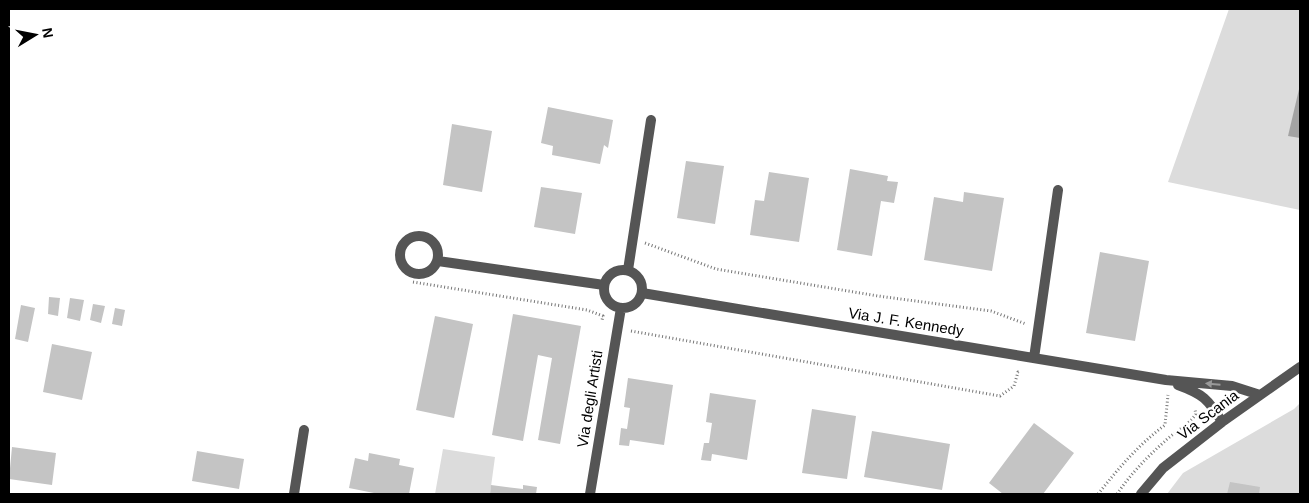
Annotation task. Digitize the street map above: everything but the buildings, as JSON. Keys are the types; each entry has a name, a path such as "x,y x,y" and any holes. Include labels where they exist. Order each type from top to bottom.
{"street":[{"path":"628,270 651,120"},
{"path":"1034,358 1058,190"},
{"path":"438,261 604,285"},
{"path":"628,270 634,273 642,286 639,301 633,306 621,308 612,306 607,301 604,285 611,273 628,270"},
{"name":"Via J. F. Kennedy","path":"642,293 1166,380"},
{"name":"Via degli Artisti","path":"590,494 621,308"},
{"name":"Via Scania","path":"1141,494 1163,468 1222,422 1300,367"},
{"path":"1166,380 1232,386 1260,395"},
{"path":"1166,380 1197,392 1210,402 1222,422"},
{"path":"294,494 304,430"}],"path":[{"path":"633,239 716,269 878,296 991,311 1038,329"},
{"path":"413,282 587,310 603,316 602,326 617,329 1000,396 1014,386 1018,372 1028,373"},
{"path":"1098,494 1141,444 1165,425 1168,395"},
{"path":"1168,400 1176,401"},
{"path":"1117,494 1141,464 1165,441 1191,421 1196,414 1195,406"}],"shaded area":[{"path":"1229,9 1300,9 1300,210 1168,182"},
{"path":"1300,85 1300,138 1288,136"},
{"path":"1300,403 1300,494 1167,494 1183,473 1294,409"},
{"path":"443,449 495,457 490,494 435,494"}]}
